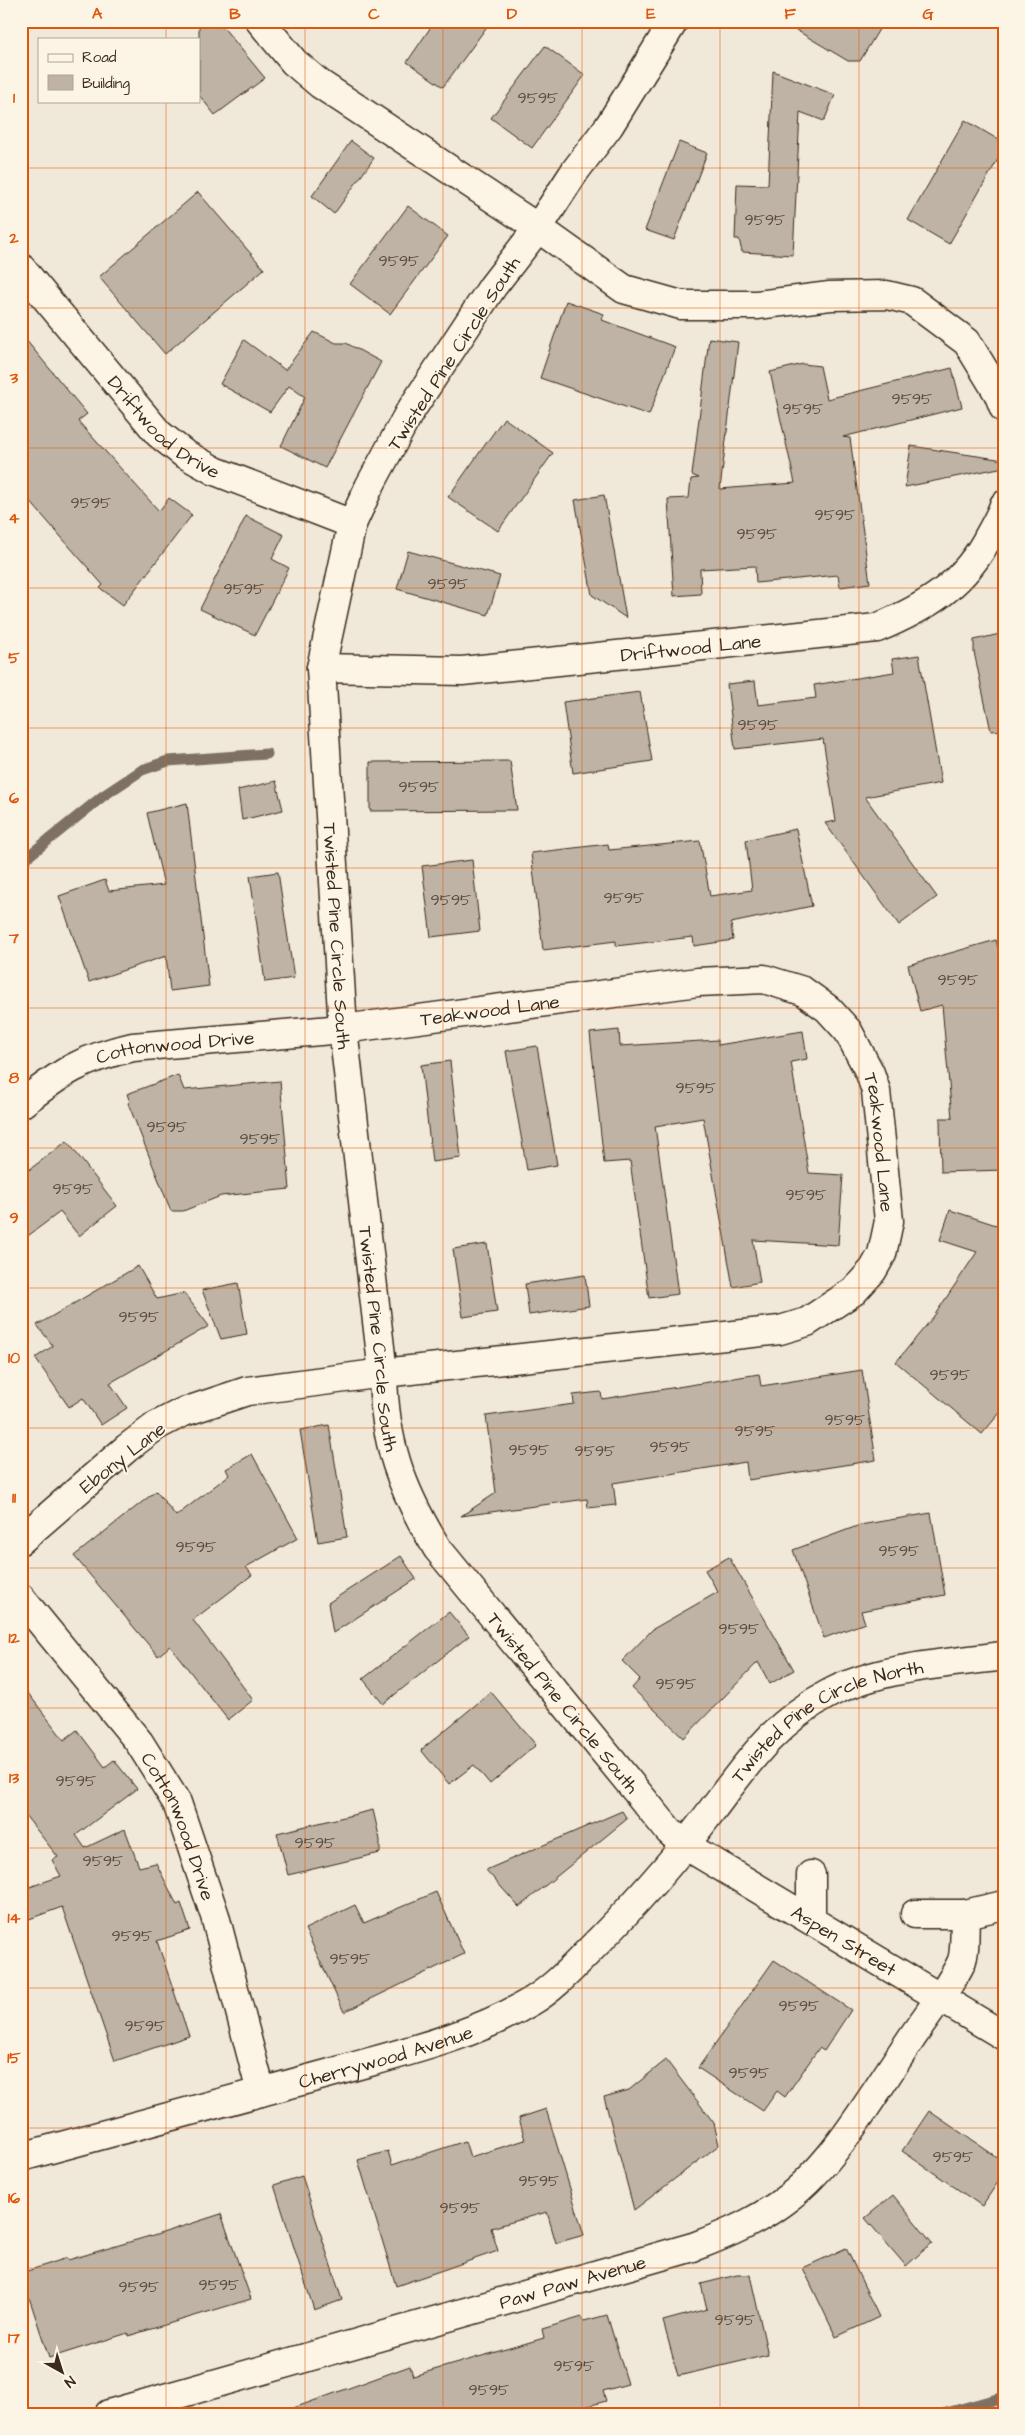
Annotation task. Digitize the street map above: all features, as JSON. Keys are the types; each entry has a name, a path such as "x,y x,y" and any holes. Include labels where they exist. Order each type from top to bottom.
{"street":[{"path":"260,21 294,62 320,84 538,228 624,290 681,305 757,305 839,296 887,295 912,301 967,342 998,393 1004,408"},
{"name":"Twisted Pine Circle South","path":"674,21 609,126 575,171 538,228 493,286 409,413 369,487 352,524 321,668 343,1029 383,1373 387,1428 401,1481 416,1514 437,1548 669,1831 685,1845"},
{"name":"Driftwood Drive","path":"21,268 159,434 183,453 215,471 352,524"},
{"name":"Driftwood Lane","path":"321,668 462,671 876,628 913,613 952,585 979,555 1004,506"},
{"name":"Teakwood Lane","path":"343,1029 698,982 764,979 803,991 828,1009 848,1031 860,1051 876,1091 889,1221 882,1254 873,1270 854,1291 807,1322 780,1330 383,1373"},
{"name":"Cottonwood Drive","path":"21,1104 72,1068 103,1053 133,1047 343,1029"},
{"name":"Ebony Lane","path":"21,1540 127,1448 156,1426 181,1413 247,1390 383,1373"},
{"name":"Cottonwood Drive","path":"21,1598 139,1742 177,1803 215,1916 261,2092"},
{"name":"Twisted Pine Circle North","path":"685,1845 756,1753 781,1725 831,1693 868,1679 925,1666 1004,1656"},
{"name":"Aspen Street","path":"685,1845 1004,2036"},
{"name":"Cherrywood Avenue","path":"21,2157 454,2038 490,2024 534,2000 558,1981 604,1937 685,1845"},
{"path":"811,1875 811,1919"},
{"path":"916,1914 965,1914 1004,1905"},
{"name":"Paw Paw Avenue","path":"109,2414 692,2247 736,2231 791,2196 822,2166 857,2118 962,1961 965,1914"}],"building":[{"path":"199,21 218,21 265,78 215,115 200,96"},
{"path":"435,21 491,21 443,87 407,62"},
{"path":"781,21 884,21 860,61 848,61"},
{"path":"545,46 585,75 532,148 491,118"},
{"path":"773,71 835,95 824,121 800,112 793,255 742,252 739,239 735,239 737,184 768,185"},
{"path":"965,120 1004,143 1004,149 949,244 908,220"},
{"path":"351,141 374,158 334,214 312,196"},
{"path":"679,142 707,153 674,240 645,230"},
{"path":"198,192 264,269 165,354 99,277"},
{"path":"408,206 448,236 390,314 350,284"},
{"path":"566,301 604,314 602,320 675,347 649,415 540,378"},
{"path":"314,332 336,343 346,343 381,362 325,468 281,446 305,397 289,386 270,412 220,384 244,340 285,370"},
{"path":"21,334 87,414 78,421 159,511 169,498 192,515 123,605 100,588 103,585 21,491"},
{"path":"709,338 738,342 720,489 795,483 770,372 803,364 820,366 827,399 952,368 962,407 843,437 850,438 870,583 840,587 838,575 756,583 755,566 700,569 701,594 674,596 668,499 689,498 691,479 699,478 692,475"},
{"path":"504,418 553,453 498,531 448,497"},
{"path":"911,446 1004,460 1004,467 905,487"},
{"path":"604,495 626,618 592,595 575,500"},
{"path":"246,516 284,535 272,559 289,568 255,635 200,609"},
{"path":"408,551 500,576 488,615 397,589"},
{"path":"1004,633 1004,730 991,731 974,652 974,640"},
{"path":"919,655 941,783 865,797 937,897 899,925 825,823 836,821 823,739 735,749 727,684 755,681 758,705 816,698 814,685 894,672 892,659"},
{"path":"640,692 652,761 573,773 563,702"},
{"path":"510,761 517,810 370,811 370,762"},
{"path":"276,781 283,810 242,820 238,790"},
{"path":"187,803 209,986 170,991 166,956 89,982 59,896 105,880 109,891 164,885 147,813"},
{"path":"796,829 812,906 731,923 733,940 694,946 693,937 616,946 616,941 543,950 531,853 608,844 609,850 700,841 710,896 752,890 746,840"},
{"path":"472,860 480,931 431,937 422,866"},
{"path":"278,872 294,978 265,982 250,876"},
{"path":"996,940 1004,970 1004,1170 941,1172 940,1118 952,1118 942,1005 920,1011 908,965"},
{"path":"619,1030 620,1046 718,1040 718,1045 803,1031 807,1059 791,1062 809,1173 843,1175 838,1245 753,1240 760,1282 733,1287 703,1118 655,1126 678,1294 649,1298 630,1161 604,1163 590,1033"},
{"path":"537,1046 557,1165 527,1170 506,1051"},
{"path":"450,1061 461,1158 432,1162 421,1065"},
{"path":"178,1075 184,1090 280,1081 290,1189 221,1196 183,1211 171,1211 128,1103 130,1102 127,1094"},
{"path":"67,1141 117,1206 79,1236 60,1212 21,1241 21,1176"},
{"path":"950,1210 996,1225 1004,1213 1004,1408 982,1434 896,1362 934,1316 977,1252 940,1240"},
{"path":"487,1244 497,1312 463,1317 453,1249"},
{"path":"138,1266 157,1299 184,1293 209,1326 110,1383 127,1408 101,1425 83,1398 69,1407 35,1358 53,1346 37,1325"},
{"path":"585,1275 589,1306 529,1315 525,1284"},
{"path":"238,1283 247,1334 221,1339 202,1290"},
{"path":"862,1370 876,1460 748,1480 746,1462 613,1483 616,1505 588,1508 587,1499 461,1516 496,1493 486,1416 574,1404 573,1395 601,1392 602,1399 759,1374 761,1386"},
{"path":"329,1425 347,1537 318,1542 300,1430"},
{"path":"252,1454 298,1538 246,1567 252,1575 193,1620 253,1700 228,1720 170,1646 158,1656 74,1556 156,1491 176,1516 229,1475 226,1469"},
{"path":"931,1513 945,1595 861,1611 865,1623 824,1638 793,1550 860,1525"},
{"path":"401,1556 416,1579 333,1633 328,1603"},
{"path":"729,1557 794,1670 770,1684 758,1662 684,1738 632,1688 640,1679 622,1661 653,1629 718,1592 705,1570"},
{"path":"449,1612 469,1636 383,1704 363,1679"},
{"path":"21,1684 64,1740 77,1730 105,1767 114,1760 137,1789 76,1835 85,1848 125,1829 139,1867 156,1863 177,1905 181,1903 190,1930 157,1941 189,2036 115,2061 62,1907 21,1922 21,1890 61,1876 52,1860 58,1857 21,1810"},
{"path":"491,1692 536,1745 490,1784 474,1765 449,1784 421,1750"},
{"path":"373,1810 380,1840 380,1853 288,1875 277,1833"},
{"path":"622,1811 627,1819 519,1907 486,1870"},
{"path":"436,1892 464,1954 344,2012 305,1929 355,1905 364,1923"},
{"path":"774,1960 851,2010 824,2051 819,2048 785,2097 777,2091 763,2111 698,2068"},
{"path":"666,2060 714,2123 719,2145 634,2210 604,2097 629,2090"},
{"path":"546,2109 584,2235 556,2243 547,2212 491,2228 498,2251 396,2286 358,2160 388,2151 392,2165 465,2141 470,2157 525,2140 519,2118"},
{"path":"929,2111 1004,2162 1004,2173 982,2206 902,2151"},
{"path":"302,2176 342,2300 314,2310 274,2185"},
{"path":"893,2195 932,2243 906,2266 865,2218"},
{"path":"221,2214 251,2299 128,2336 128,2333 49,2358 21,2273 67,2258 68,2260 150,2237"},
{"path":"846,2248 879,2317 836,2337 803,2268"},
{"path":"737,2275 750,2275 768,2355 678,2376 663,2321 707,2309 701,2284"},
{"path":"607,2315 628,2384 603,2391 606,2401 559,2414 289,2414 288,2410 410,2366 413,2376 544,2338 542,2329 582,2317 584,2321"}],"waterway":[{"path":"21,862 103,796 142,770 168,761 267,754"},
{"path":"943,2414 1004,2397"}]}
